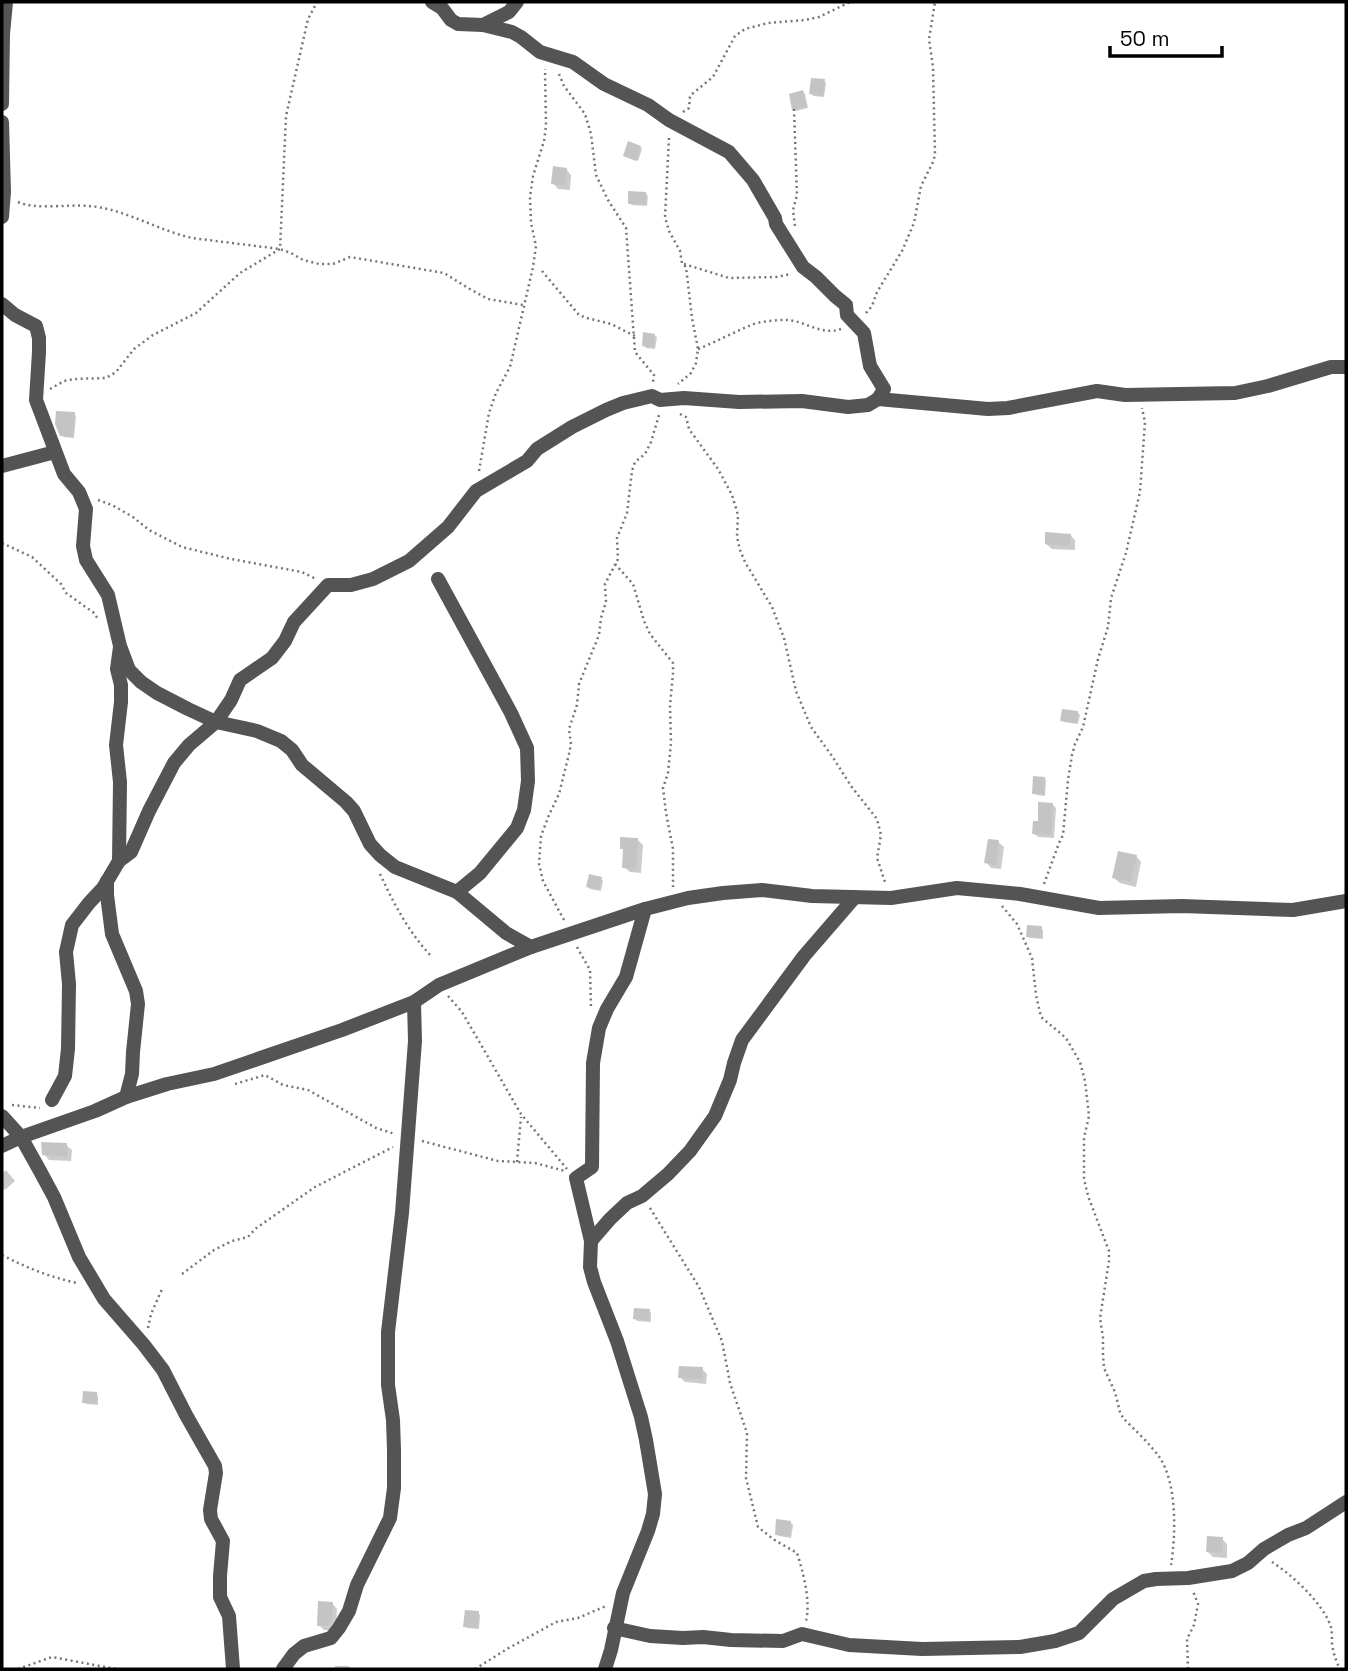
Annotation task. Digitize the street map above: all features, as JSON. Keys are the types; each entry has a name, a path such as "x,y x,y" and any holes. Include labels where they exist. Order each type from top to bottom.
{"street":[{"path":"2,104 6,2"},
{"path":"52,1100 65,1076 69,984 66,952 72,925 119,862 131,852 174,764 189,745 216,722 231,700 240,680 272,658 285,641 294,622 328,585 351,585 373,579 409,561 448,527 476,491 527,461 537,449 572,427 624,403 684,398 739,402 802,401 848,407 868,405 878,399 884,389 870,366 864,332 847,315 846,305 803,267 753,180 729,152 669,120 649,105 604,84 573,62 540,52 512,32 483,25 458,24 432,2"},
{"path":"483,25 509,12 516,2"},
{"path":"2,122 2,217"},
{"path":"2,304 15,315 36,326 39,338 36,400 64,474 79,492 86,509 83,546 86,561 108,595 120,646 129,670 157,693 216,722 257,731 281,741 292,750 302,765 354,811 370,844 380,855 395,867 457,892 498,928 531,947"},
{"path":"878,399 988,409 1008,408 1097,391 1125,395 1235,393 1331,367 1346,367"},
{"path":"2,466 55,452"},
{"path":"438,579 511,713 527,748 528,782 524,810 517,828 480,873 457,892"},
{"path":"119,862 120,782 116,745 121,702 117,669 120,646"},
{"path":"107,881 112,934 136,991 138,1004 132,1074 126,1097"},
{"path":"2,1146 126,1097 167,1084 214,1074 342,1030 414,1002 439,985 531,947 674,901 723,893 762,891 812,896 891,898 957,888 1020,894 1099,908 1182,906 1293,910 1346,901"},
{"path":"591,1241 627,1203 642,1196 690,1151 715,1116 743,1040 804,956 855,897"},
{"path":"605,1669 623,1593 653,1514 655,1494 641,1417 590,1267 591,1241 576,1178 592,1167 593,1062 599,1028 626,977 645,909"},
{"path":"283,1669 304,1646 331,1637 339,1629 390,1518 394,1488 394,1450 388,1385 388,1332 408,1138 415,1041 414,1002"},
{"path":"2,1116 21,1137 54,1197 79,1257 104,1299 163,1370 215,1466 210,1510 211,1519 223,1541 220,1597 229,1616 233,1669"},
{"path":"614,1628 650,1636 731,1640 783,1641 802,1634 849,1645 922,1649 1020,1647 1055,1641 1079,1633 1113,1599 1144,1581 1232,1571 1346,1502"}],"path":[{"path":"280,248 286,116 308,19 317,2"},
{"path":"659,400 691,373 698,349 686,267 682,263 680,251 665,217 670,148 669,120 689,108 692,94 713,77 735,36 745,29 768,23 819,17 850,2"},
{"path":"847,315 863,315 868,312 897,261 914,223 921,186 935,155 933,67 929,39 935,2"},
{"path":"476,491 489,412 510,367 533,267 536,246 531,223 530,197 533,176 544,141 547,108 545,63 540,52"},
{"path":"545,72 553,69 585,114 591,134 596,175 626,228 635,352 654,375 659,400 651,442 645,454 635,462 632,471 627,513 617,538 618,559 605,584 606,602 599,635 579,684 577,705 569,729 571,744 559,794 541,835 538,864 543,881 590,970 591,1010"},
{"path":"790,246 795,230 793,210 797,195 794,108"},
{"path":"4,192 28,206 88,206 144,221 164,231 192,239 280,248 303,260 319,264 333,264 350,257 444,273 488,299 523,305"},
{"path":"36,400 64,381 106,378 116,372 134,349 153,335 196,313 240,273 280,248"},
{"path":"682,263 729,278 786,276 802,272 803,267"},
{"path":"542,271 579,315 611,324 635,337"},
{"path":"698,349 721,341 752,324 788,320 820,330 835,331 852,323 847,315"},
{"path":"1039,897 1063,835 1068,780 1075,744 1083,727 1108,627 1111,598 1126,553 1140,492 1145,422 1142,408 1125,395"},
{"path":"659,400 686,417 689,429 718,469 732,495 738,515 737,537 740,550 772,607 784,638 796,691 811,727 877,820 881,835 877,858 891,898"},
{"path":"79,492 112,505 149,530 182,547 302,572 328,585"},
{"path":"2,543 32,557 61,584 66,593 94,613 103,624"},
{"path":"615,564 633,584 650,634 673,663 671,743 668,773 663,788 673,849 674,901"},
{"path":"379,872 398,912 421,946 432,957"},
{"path":"991,891 1017,924 1032,958 1041,1017 1066,1038 1080,1062 1085,1081 1088,1116 1084,1138 1084,1178 1109,1251 1100,1318 1104,1367 1123,1418 1159,1457 1165,1468 1173,1504 1174,1547 1169,1578"},
{"path":"234,1084 265,1075 283,1085 308,1090 376,1128 498,1161 535,1163 569,1171 521,1114 461,1012 439,985"},
{"path":"517,1162 521,1114"},
{"path":"182,1274 223,1245 248,1237 256,1228 315,1186 408,1138"},
{"path":"642,1196 699,1287 722,1341 730,1382 747,1433 746,1478 758,1527 797,1553 802,1567 808,1614 802,1634"},
{"path":"2,1255 25,1268 52,1278 78,1283"},
{"path":"144,1345 151,1314 163,1286"},
{"path":"1260,1553 1310,1593 1331,1627 1335,1658 1340,1669"},
{"path":"1188,1578 1198,1604 1194,1625 1187,1639 1188,1669"},
{"path":"475,1669 556,1622 578,1618 603,1608 623,1593"},
{"path":"18,1669 52,1657 116,1669"}],"building":[{"path":"811,78 825,79 823,96 809,94"},
{"path":"803,90 807,106 792,110 789,94"},
{"path":"628,141 641,146 636,161 623,156"},
{"path":"553,166 567,168 565,186 551,184"},
{"path":"628,191 646,192 646,204 628,204"},
{"path":"643,332 655,334 654,347 642,346"},
{"path":"56,411 75,412 73,437 60,436 55,424"},
{"path":"1045,532 1071,534 1070,546 1045,544"},
{"path":"1062,709 1078,711 1077,723 1060,721"},
{"path":"1033,776 1045,777 1044,794 1032,794"},
{"path":"1038,802 1053,803 1051,835 1032,834 1033,821 1038,821"},
{"path":"620,837 638,838 636,869 622,868 623,849 620,849"},
{"path":"988,839 999,840 996,865 984,863"},
{"path":"1118,851 1137,855 1131,882 1112,878"},
{"path":"589,874 602,877 599,890 586,887"},
{"path":"1027,925 1042,926 1041,938 1026,937"},
{"path":"41,1142 67,1143 67,1157 42,1155"},
{"path":"634,1308 650,1309 649,1321 633,1319"},
{"path":"679,1366 703,1367 702,1379 678,1378"},
{"path":"83,1391 97,1392 97,1403 82,1403"},
{"path":"776,1519 791,1521 790,1536 775,1535"},
{"path":"1207,1536 1223,1537 1222,1553 1206,1552"},
{"path":"318,1601 333,1602 332,1621 328,1626 317,1626"},
{"path":"465,1610 479,1611 478,1628 463,1627"}]}
